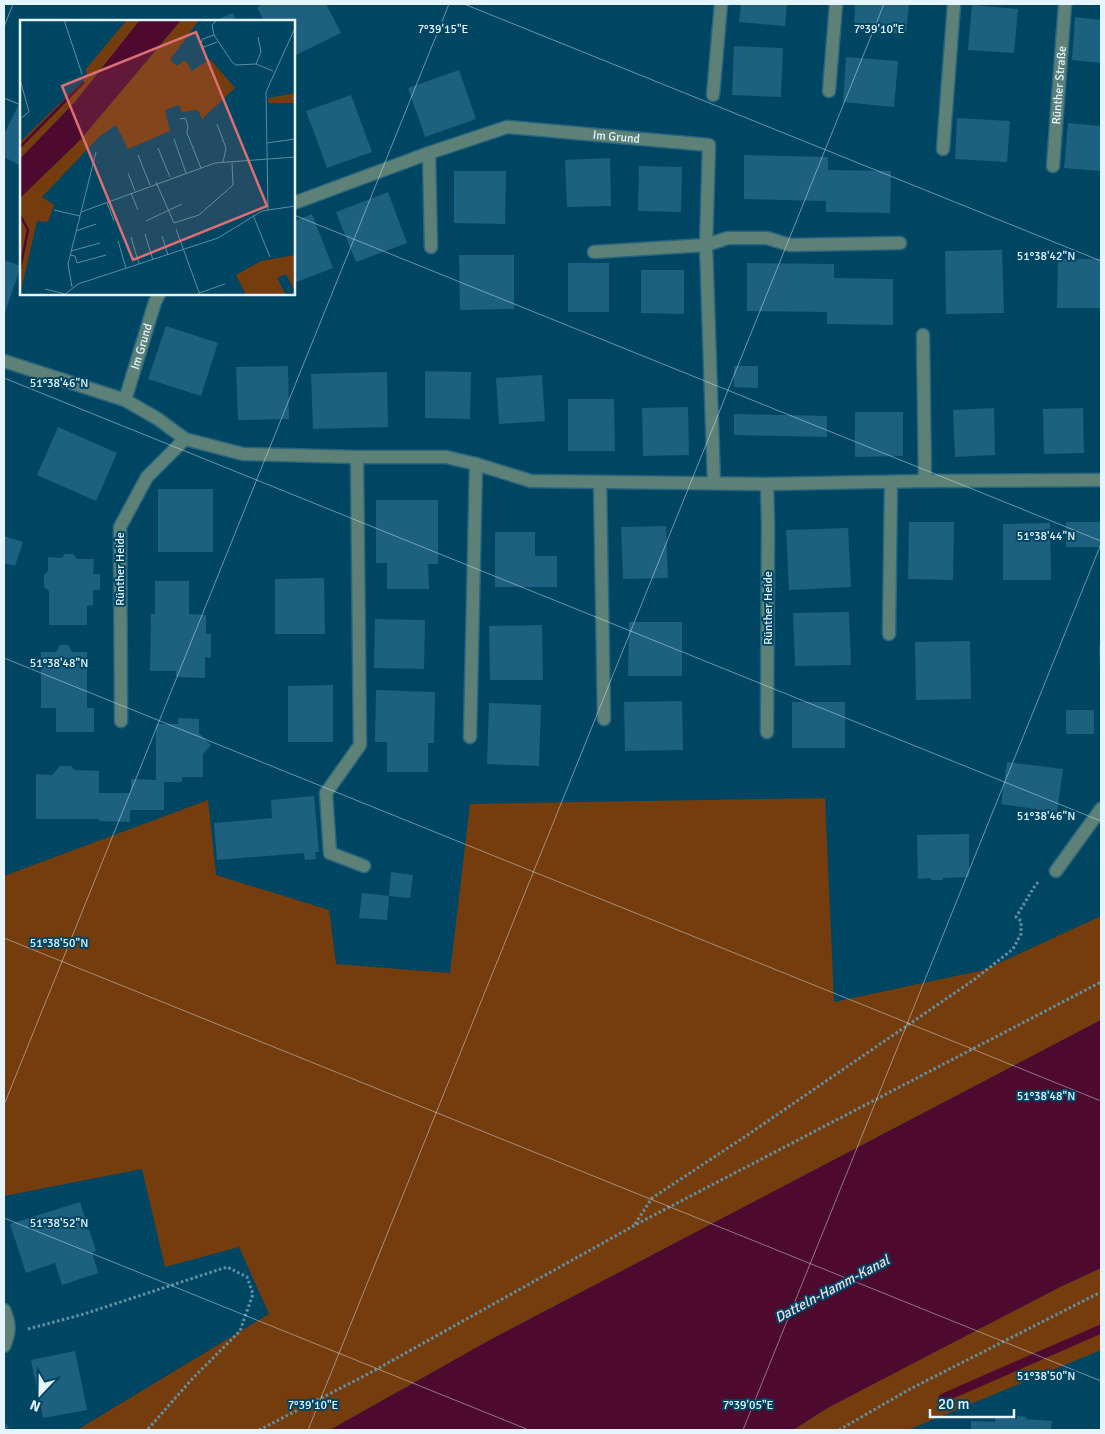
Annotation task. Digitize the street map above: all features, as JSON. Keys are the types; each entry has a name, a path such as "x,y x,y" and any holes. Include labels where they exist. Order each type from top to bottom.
{"street":[{"path":"713,95 721,4"},
{"path":"828,91 836,4"},
{"path":"943,149 954,4"},
{"name":"Rünther Straße","path":"1053,166 1065,4"},
{"name":"Im Grund","path":"295,204 428,153 507,127 708,146 706,245 714,483"},
{"path":"428,153 431,248"},
{"path":"594,252 706,245 728,238 767,238 790,245 900,243"},
{"name":"Im Grund","path":"125,400 154,302 158,295"},
{"path":"922,335 925,481"},
{"path":"4,361 125,400 158,419 185,439 243,454 446,457 531,481 766,484 1101,480"},
{"name":"Rünther Heide","path":"121,721 120,527 147,477 185,439"},
{"path":"357,457 360,746 326,793 330,854 364,866"},
{"path":"470,737 476,464"},
{"path":"600,482 604,719"},
{"path":"889,634 891,482"},
{"name":"Rünther Heide","path":"766,484 768,525 767,732"},
{"path":"1056,871 1101,809"},
{"path":"4,1310 9,1322 9,1334 4,1346"}],"path":[{"path":"635,1225 652,1198 975,979 1013,949 1021,934 1021,921 1016,917 1036,884 1056,871"},
{"path":"259,1430 368,1374 635,1225 1101,982"},
{"path":"9,1334 84,1314 227,1267 248,1277 253,1294 240,1332 193,1378 147,1430"},
{"path":"839,1430 910,1389 1101,1292"}],"shaded area":[{"path":"825,798 834,1002 984,970 1101,916 1101,1020 490,1340 330,1430 77,1430 269,1314 239,1247 165,1267 142,1169 4,1196 4,876 208,800 216,875 329,910 336,964 450,973 470,804"},
{"path":"1101,1268 1101,1350 908,1430 793,1430 829,1407 1060,1287"}],"water":[{"name":"Datteln-Hamm-Kanal","path":"1101,1020 1101,1268 1060,1287 829,1407 793,1430 330,1430 490,1340"}],"building":[{"path":"265,4 326,4 341,33 295,56 295,20 264,20 257,7"},
{"path":"741,4 787,4 785,26 739,22"},
{"path":"855,4 909,4 906,34 854,31"},
{"path":"972,5 1018,9 1014,53 968,50"},
{"path":"233,13 236,20 216,20"},
{"path":"1075,17 1101,20 1101,63 1072,60"},
{"path":"734,46 783,48 781,97 732,95"},
{"path":"846,57 898,61 894,107 843,102"},
{"path":"459,70 476,119 425,137 408,88"},
{"path":"351,95 372,152 327,168 306,111"},
{"path":"20,102 20,165 4,157 4,134"},
{"path":"957,118 1010,121 1007,162 955,159"},
{"path":"1068,123 1101,126 1101,171 1064,168"},
{"path":"744,155 828,157 828,170 891,171 890,213 826,212 826,201 744,199"},
{"path":"610,158 611,206 567,207 565,160"},
{"path":"639,166 682,167 681,212 638,211"},
{"path":"454,171 506,171 505,224 454,223"},
{"path":"388,192 407,243 356,262 336,212"},
{"path":"312,214 333,268 295,283 295,221"},
{"path":"1002,250 1004,313 946,314 945,251"},
{"path":"459,255 514,255 514,309 460,310"},
{"path":"1058,259 1101,259 1101,308 1057,308"},
{"path":"4,260 20,266 20,269 4,312"},
{"path":"568,263 609,263 609,312 568,312"},
{"path":"747,263 834,264 834,278 893,279 893,325 827,324 827,312 747,311"},
{"path":"641,270 684,270 684,314 641,313"},
{"path":"166,326 218,343 201,396 148,379"},
{"path":"288,366 289,419 238,420 236,367"},
{"path":"734,366 758,366 758,388 734,387"},
{"path":"425,371 471,372 470,419 425,418"},
{"path":"387,372 388,427 313,429 311,374"},
{"path":"542,375 545,421 499,424 496,378"},
{"path":"568,399 614,399 615,451 568,451"},
{"path":"688,407 689,455 643,456 642,408"},
{"path":"994,408 995,455 955,457 953,410"},
{"path":"1083,408 1084,453 1044,454 1043,409"},
{"path":"855,412 903,412 903,456 855,457"},
{"path":"734,414 827,416 827,437 734,435"},
{"path":"58,427 117,453 96,501 37,475"},
{"path":"158,489 213,489 213,552 158,552"},
{"path":"376,500 438,500 438,564 428,564 429,589 387,589 387,563 376,563"},
{"path":"909,522 954,522 953,580 908,579"},
{"path":"1066,522 1101,522 1101,547 1066,547"},
{"path":"1050,523 1051,580 1003,580 1003,524"},
{"path":"666,526 668,578 623,579 621,527"},
{"path":"848,528 851,587 789,590 786,530"},
{"path":"495,532 535,532 535,556 557,556 557,587 495,587"},
{"path":"4,536 23,542 15,566 4,563"},
{"path":"65,554 73,554 77,559 94,559 93,574 100,574 100,590 93,590 93,605 87,606 87,625 49,625 49,591 44,587 44,575 48,571 48,557 62,558"},
{"path":"324,578 325,634 275,634 275,579"},
{"path":"155,581 189,581 189,614 206,615 206,634 211,634 211,658 205,657 205,678 176,677 176,671 150,671 151,614 155,614"},
{"path":"849,612 851,665 795,666 793,613"},
{"path":"375,619 425,620 424,669 374,668"},
{"path":"629,622 682,622 682,676 628,676"},
{"path":"542,625 543,680 490,680 489,626"},
{"path":"970,641 971,699 916,700 915,642"},
{"path":"60,645 68,645 72,652 87,652 87,708 94,708 94,732 56,732 56,708 41,708 41,652 56,652"},
{"path":"1099,646 1101,646 1101,666 1100,666"},
{"path":"333,685 333,742 288,742 288,686"},
{"path":"376,690 435,692 434,743 428,743 428,772 387,772 387,742 375,742"},
{"path":"682,701 683,750 625,751 624,702"},
{"path":"792,702 845,702 845,748 792,748"},
{"path":"489,703 541,705 539,766 487,764"},
{"path":"1066,710 1094,710 1094,734 1066,734"},
{"path":"178,718 199,719 199,733 211,745 203,754 203,777 182,777 182,782 164,782 164,810 130,810 130,822 99,821 99,819 36,819 36,774 52,775 60,766 71,766 75,770 99,771 99,793 131,793 131,779 156,780 156,724 178,724"},
{"path":"1007,762 1063,769 1057,812 1001,804"},
{"path":"314,796 319,852 315,852 316,859 305,860 304,853 217,860 214,823 272,818 271,800"},
{"path":"969,834 969,877 943,878 943,880 931,880 931,878 918,879 917,835"},
{"path":"391,872 413,875 410,898 389,896"},
{"path":"362,893 389,896 387,920 359,918"},
{"path":"80,1202 96,1251 92,1252 98,1273 62,1285 55,1263 26,1273 10,1224"},
{"path":"75,1351 87,1410 43,1418 31,1360"},
{"path":"1017,1416 1027,1417 1026,1419 1052,1421 1051,1430 971,1430 971,1421 995,1422 995,1418 1017,1419"},
{"path":"4,1423 9,1427 7,1430 4,1430"}],"waterway":[{"path":"943,1398 1101,1329"}]}
